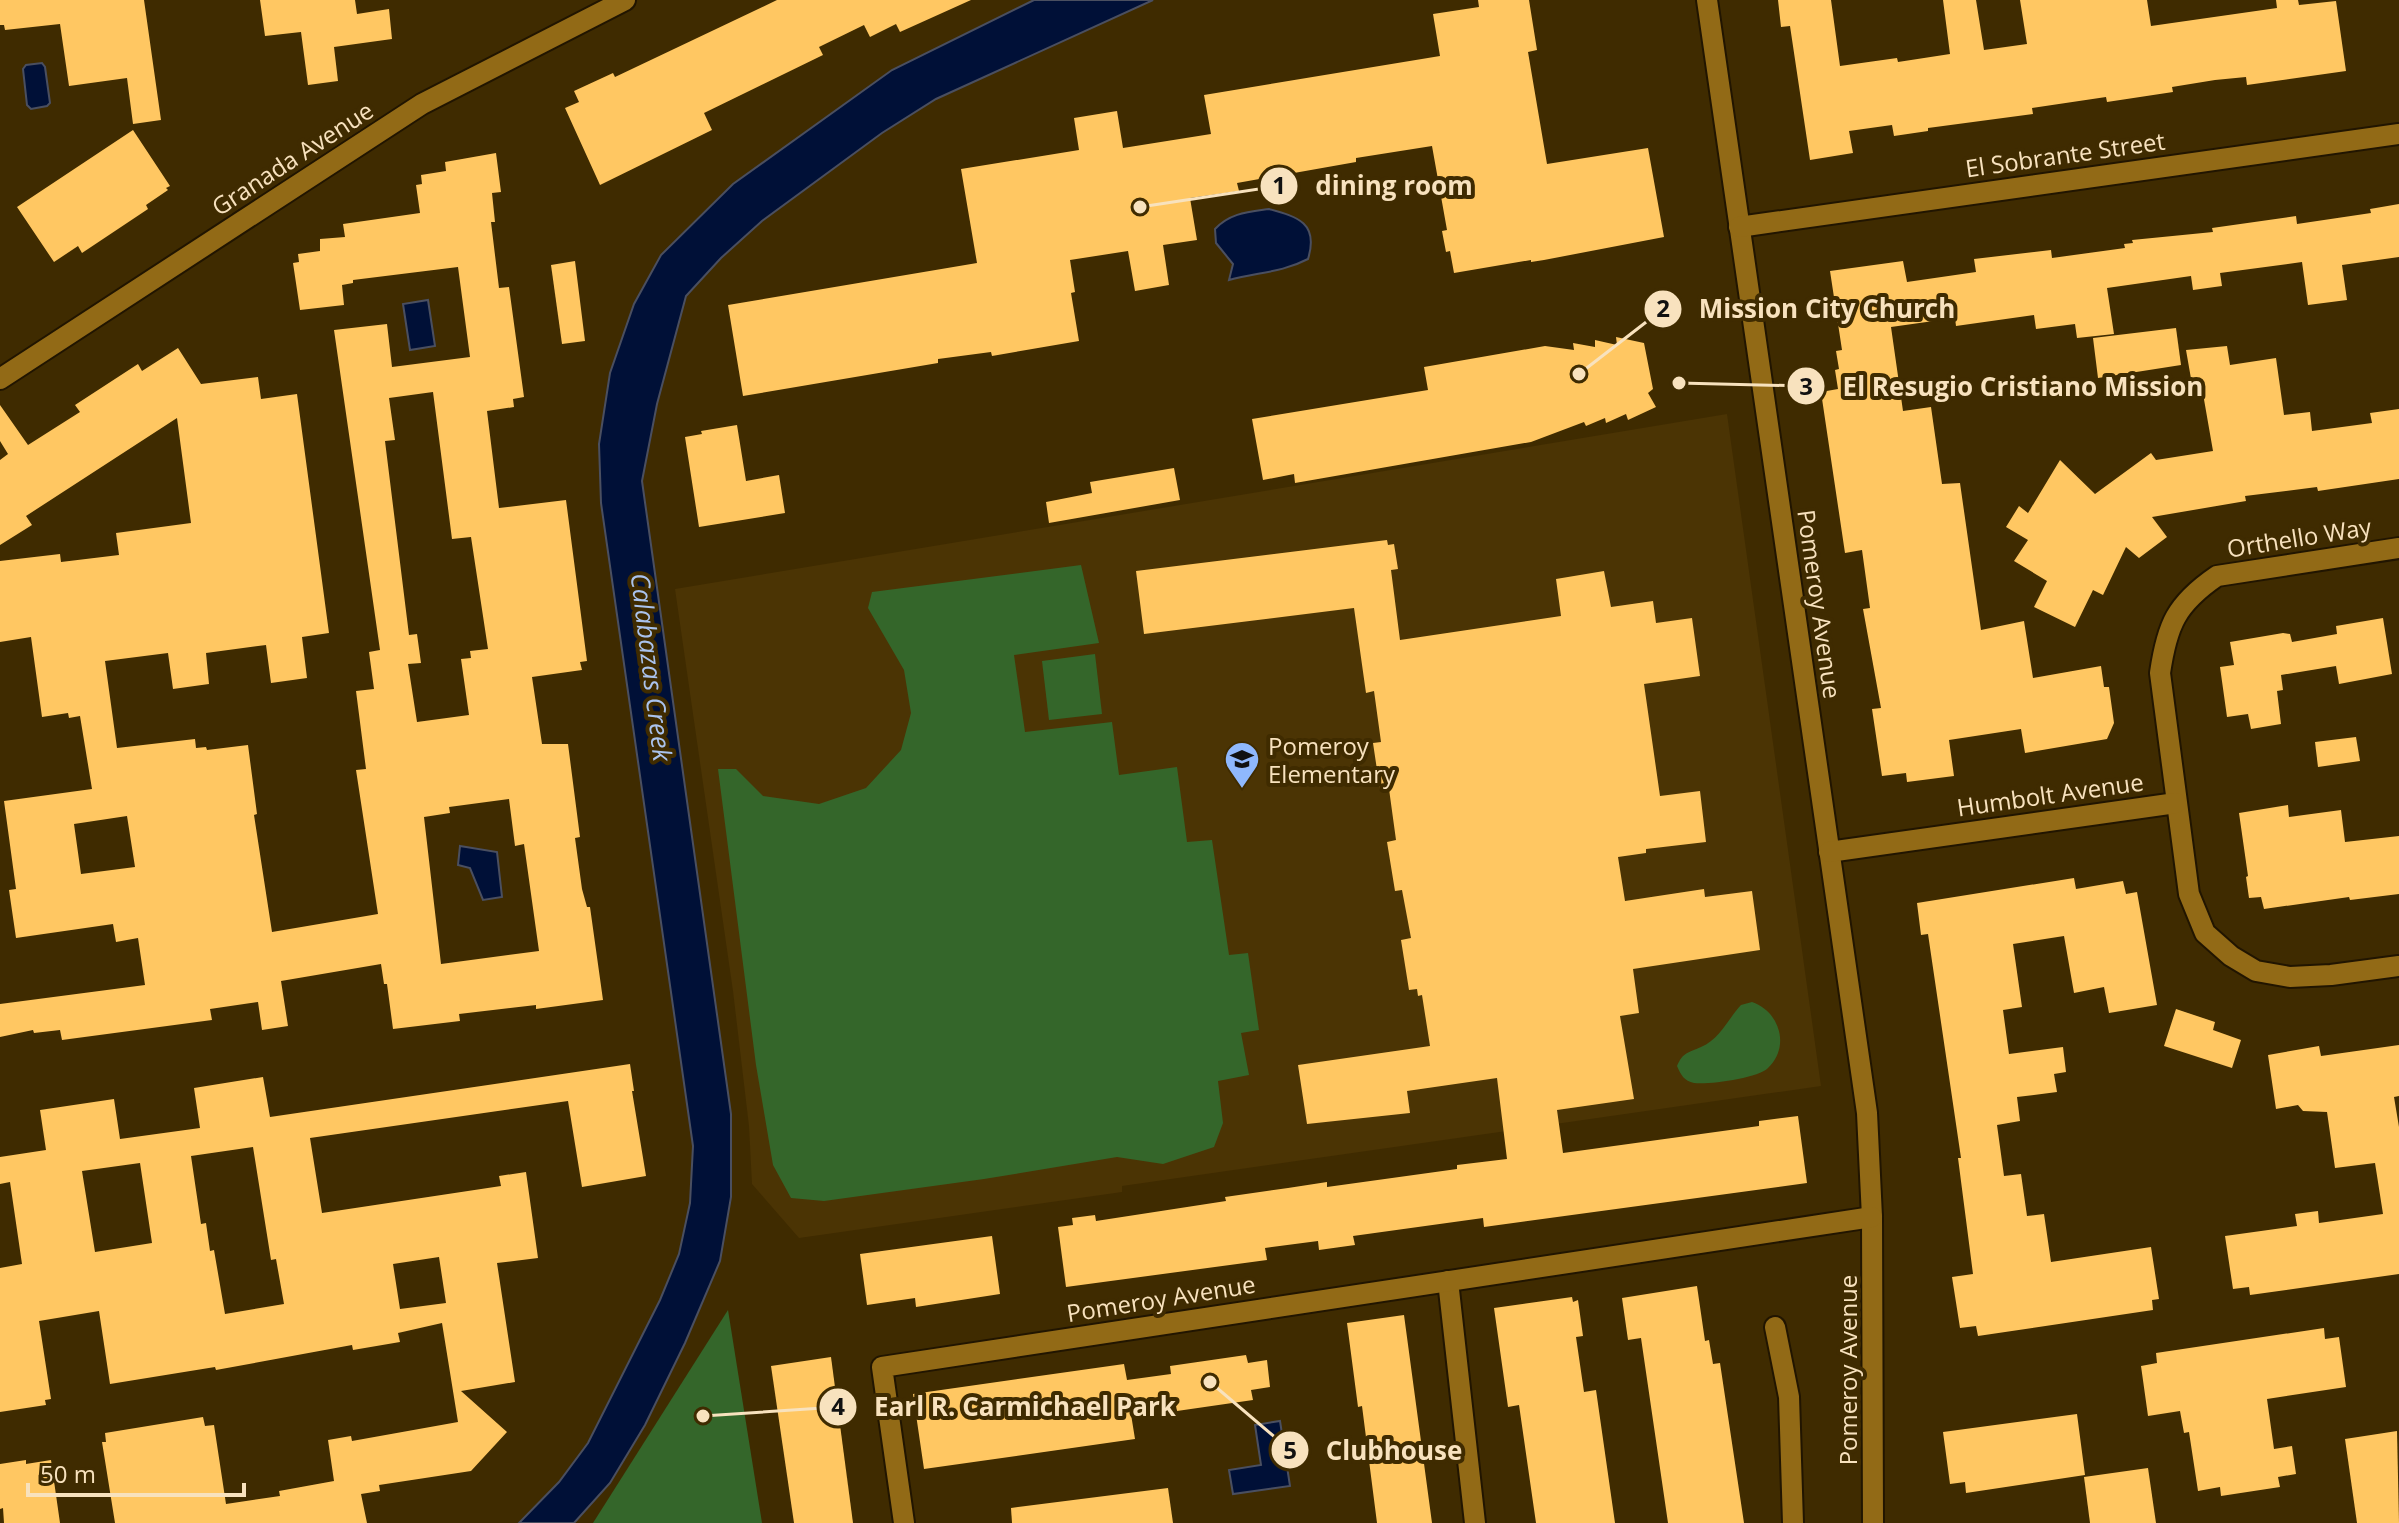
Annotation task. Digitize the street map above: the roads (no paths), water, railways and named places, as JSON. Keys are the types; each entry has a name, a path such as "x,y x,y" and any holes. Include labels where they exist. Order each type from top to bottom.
{"street":[{"name":"Granada Avenue","path":"0,379 422,104 625,0"},
{"name":"Pomeroy Avenue","path":"1707,0 1867,1113 1872,1217 1873,1523"},
{"name":"El Sobrante Street","path":"1739,227 2399,134"},
{"name":"Orthello Way","path":"2176,803 2160,673 2165,641 2174,615 2193,592 2217,576 2399,548"},
{"name":"Humbolt Avenue","path":"1829,852 2176,803 2189,894 2205,933 2231,956 2256,971 2290,977 2399,966"},
{"name":"Pomeroy Avenue","path":"904,1523 882,1367 1872,1217"},
{"path":"1448,1281 1475,1523"},
{"path":"1775,1327 1789,1397 1793,1523"}],"water":[{"name":"Calabazas Creek","path":"1034,0 1153,0 936,99 882,133 762,221 721,258 686,296 657,404 642,481 731,1114 731,1197 720,1261 645,1425 610,1483 574,1523 519,1523 559,1482 588,1443 660,1300 679,1254 690,1203 693,1146 601,503 599,444 610,373 634,304 661,255 733,184 892,70"},
{"path":"42,63 50,103 31,109 27,105 23,69 26,65"},
{"path":"1269,209 1297,219 1308,229 1311,247 1308,259 1279,270 1229,280 1233,264 1216,243 1215,229 1233,216"},
{"path":"428,300 435,346 410,350 403,304"},
{"path":"460,846 497,852 502,897 483,900 470,868 458,865"},
{"path":"1280,1421 1290,1486 1233,1494 1229,1470 1261,1465 1255,1425"}],"place":[{"name":"dining room","path":"1140,207"},
{"name":"Mission City Church","path":"1579,374"},
{"name":"El Resugio Cristiano Mission","path":"1679,383"},
{"name":"Pomeroy Elementary","path":"1242,790"},
{"name":"Clubhouse","path":"1210,1382"},
{"name":"Earl R. Carmichael Park","path":"703,1416"}]}
